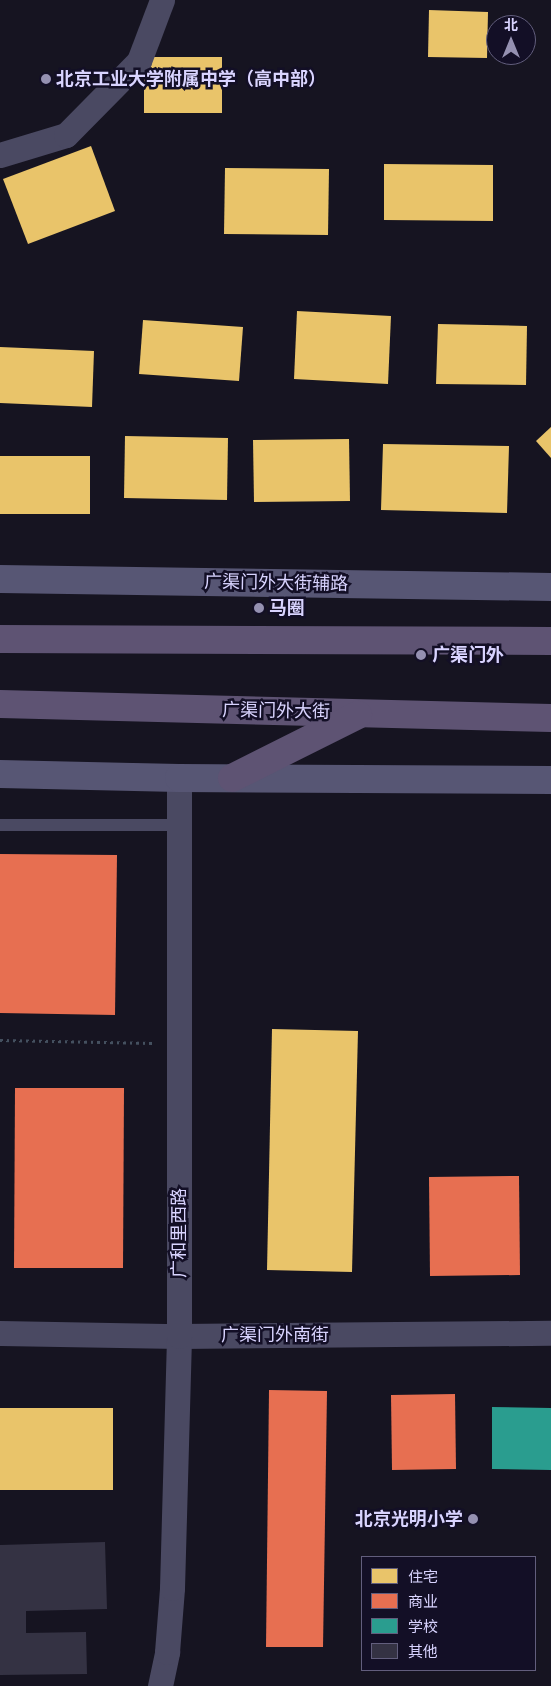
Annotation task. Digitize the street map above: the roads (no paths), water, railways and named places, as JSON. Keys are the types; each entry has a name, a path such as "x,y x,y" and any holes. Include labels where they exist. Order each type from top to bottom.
{"main road":[{"path":"0,639 551,641"},
{"name":"广渠门外大街","path":"0,704 551,718"},
{"path":"232,778 362,713"}],"street":[{"path":"0,155 66,135 140,61 162,0"},
{"name":"广渠门外大街辅路","path":"0,579 551,587"},
{"path":"0,774 179,778 551,780"},
{"name":"广和里西路","path":"160,1686 168,1652 172,1588 179,1336 179,778"},
{"name":"广渠门外南街","path":"0,1334 179,1336 551,1333"}],"lane":[{"path":"0,825 179,825"}],"place":[{"name":"北京工业大学附属中学（高中部）","path":"46,79"},
{"name":"马圈","path":"259,608"},
{"name":"广渠门外","path":"421,655"},
{"name":"北京光明小学","path":"473,1519"}]}
